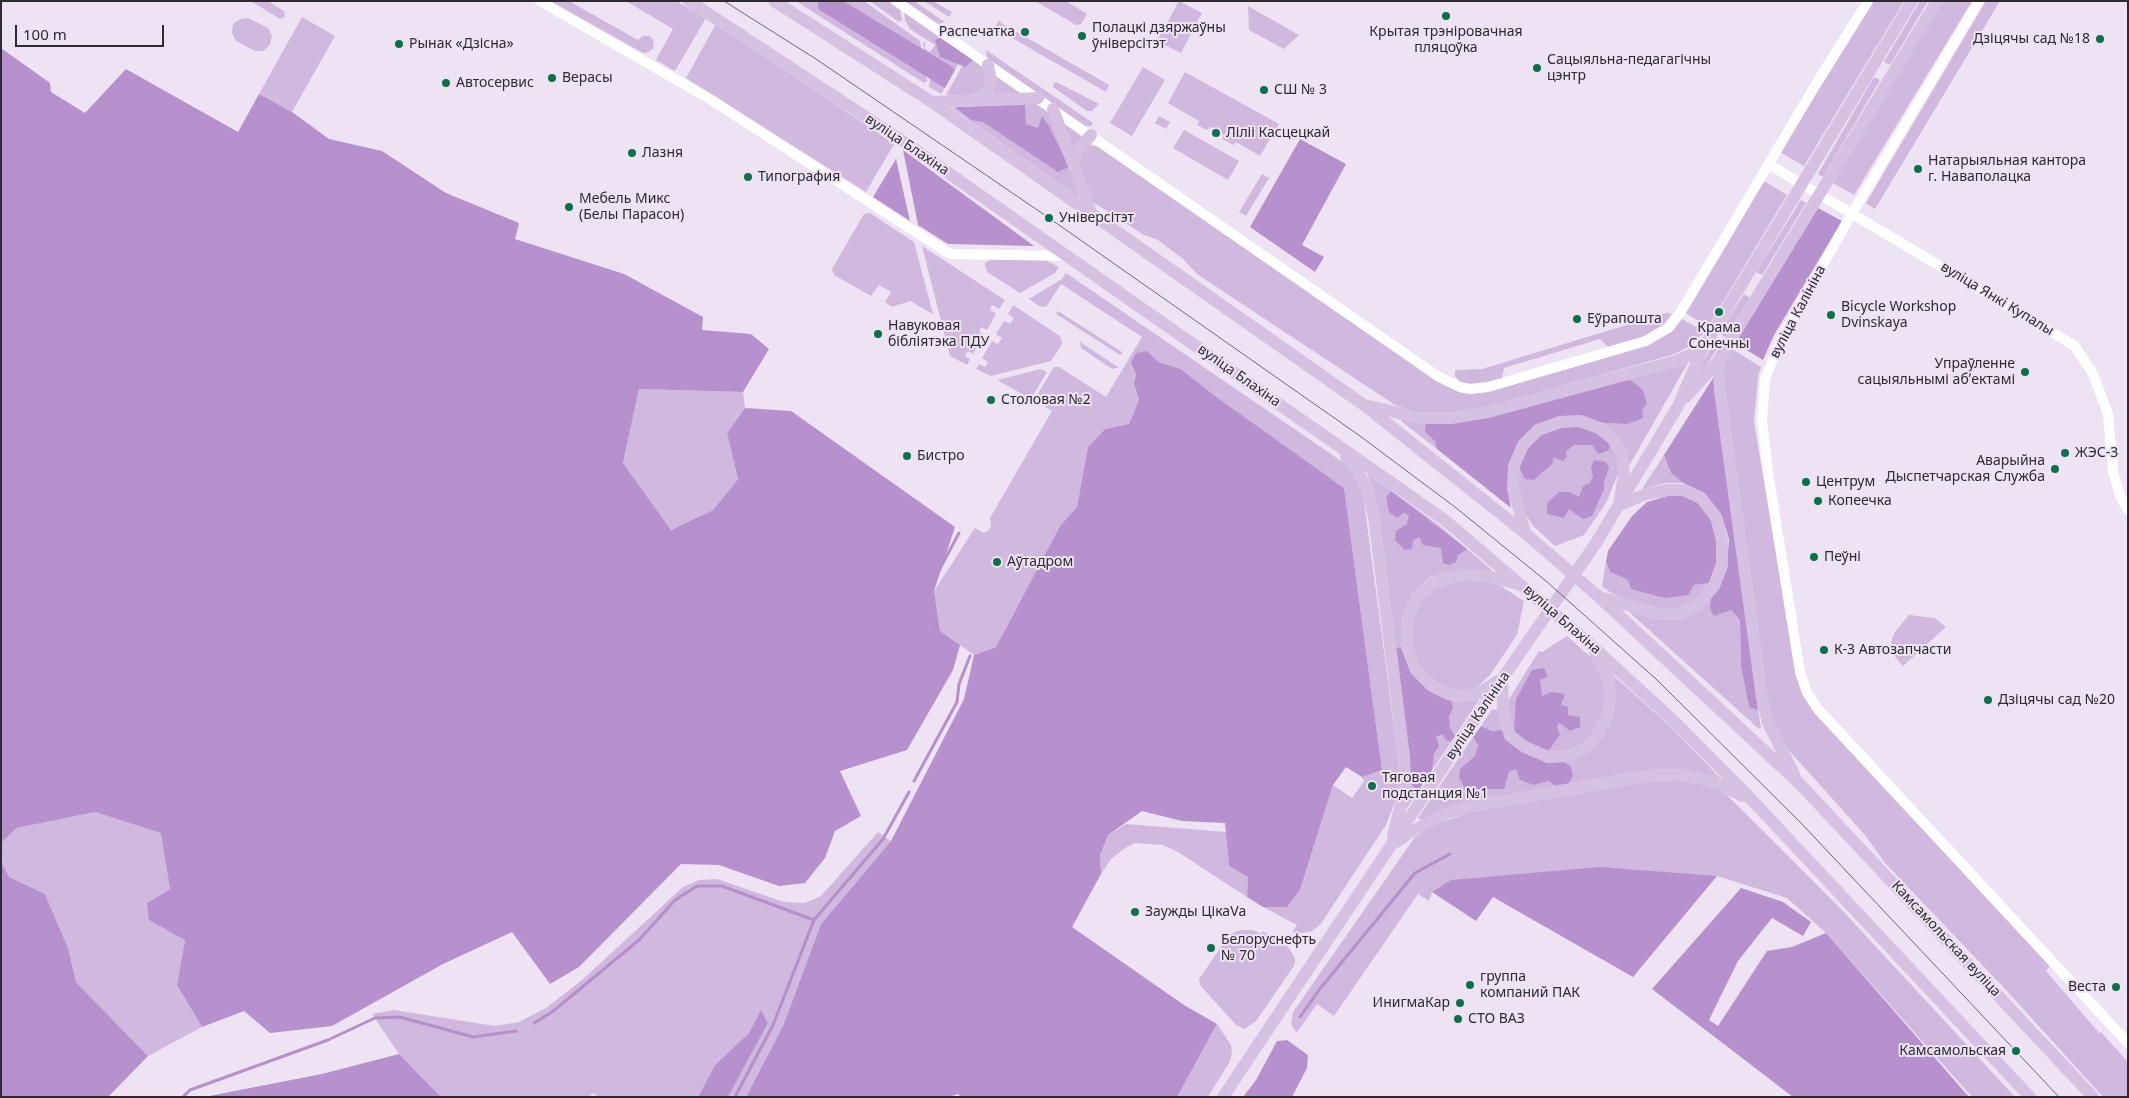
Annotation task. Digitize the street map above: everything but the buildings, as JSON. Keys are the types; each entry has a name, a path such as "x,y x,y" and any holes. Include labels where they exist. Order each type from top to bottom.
{"main road":[{"name":"вуліца Блахіна","path":"689,1 904,142 1446,521 1590,644 1678,725 1751,799"},
{"path":"774,1 932,102 1364,405 1525,533 1599,597 1798,783"},
{"name":"вуліца Калініна","path":"1223,1097 1620,505 1678,406 1702,350 1912,1"},
{"name":"вуліца Калініна","path":"1678,406 1718,361 1937,1"},
{"path":"974,100 984,95 989,88 991,82 988,65"},
{"path":"1872,69 1890,80"},
{"path":"932,102 1038,98"},
{"path":"1054,109 1092,215"},
{"path":"1074,166 1077,153 1082,144 1091,135"},
{"path":"1743,282 1760,292"},
{"path":"1364,405 1419,418 1451,418 1488,412 1676,361 1702,350"},
{"path":"1718,361 1720,392 1762,697 1768,723 1798,783"},
{"path":"1525,533 1512,487 1514,466 1523,445 1538,430 1560,422 1580,421 1599,428 1613,440 1622,454 1624,474 1620,505"},
{"path":"1333,442 1357,469 1368,492 1374,517 1405,777 1402,800 1390,847"},
{"path":"1599,597 1658,614 1678,614 1698,605 1714,586 1722,564 1722,540 1716,517 1701,498 1684,490 1667,490 1646,494 1620,505"},
{"path":"1521,585 1486,576 1458,575 1434,583 1416,597 1407,620 1407,647 1416,670 1432,686 1448,694 1460,696 1476,694 1502,679 1503,711 1510,736 1525,748 1548,756 1568,756 1586,748 1598,735 1608,715 1610,694 1608,677 1590,644"},
{"path":"1390,847 1412,831 1450,812 1473,806 1647,776 1683,775 1706,780 1751,799 2030,1097"},
{"name":"Камсамольская вуліца","path":"1798,783 2093,1097"}],"street":[{"path":"540,1 706,97 950,254 1066,256"},
{"path":"896,1 1439,377 1460,388 1470,389 1488,387 1646,341 1663,332 1680,313 1768,164 1868,1"},
{"name":"вуліца Калініна","path":"1979,1 1852,213 1781,339 1765,379 1762,421 1800,672 1807,692 1818,709 2128,1043"},
{"name":"вуліца Янкі Купалы","path":"1768,164 2075,346 2093,374 2108,414 2113,471 2120,496 2128,510"}],"shaded area":[{"path":"251,1 268,1 284,11 285,17 280,19"},
{"path":"550,1 569,1 638,40 643,36 650,36 654,42 653,48 649,52 643,53"},
{"path":"626,1 676,1 706,18 675,71 656,60 673,29"},
{"path":"796,1 864,1 920,41 927,81 924,83"},
{"path":"818,1 843,1 951,66 955,70 945,88 818,9"},
{"path":"870,1 888,1 900,9 902,20 899,22"},
{"path":"901,1 914,1 945,22 935,25"},
{"path":"924,1 933,1 952,12 949,17"},
{"path":"1035,1 1066,1 1087,14 1081,24 1076,25"},
{"path":"1179,1 1202,13 1181,53 1157,41"},
{"path":"1874,1 1904,1 1804,166 1780,152"},
{"path":"1920,1 1928,1 1890,65 1884,62"},
{"path":"1942,1 1972,1 1854,195 1833,183"},
{"path":"1986,1 2000,1 1875,209 1866,203"},
{"path":"1248,6 1299,35 1284,49 1249,30"},
{"path":"904,9 965,52 941,94 929,87 930,80 926,69 923,42 926,44 924,48 930,52 935,45 910,29 905,20"},
{"path":"302,17 335,36 292,112 259,94"},
{"path":"248,18 268,28 272,36 270,45 263,51 255,51 236,41 232,33 233,24 240,19"},
{"path":"999,20 1001,23 1109,85 1106,92 995,28"},
{"path":"716,24 894,144 866,192 686,78"},
{"path":"941,37 974,59 965,67 940,57 935,40"},
{"path":"1,48 50,83 51,92 85,113 126,69 238,132 259,94 292,112 329,139 382,151 446,193 519,223 515,239 624,274 703,317 702,330 751,334 769,349 743,392 639,389 623,463 671,530 713,510 738,479 727,433 745,408 791,411 955,527 934,591 940,631 960,645 953,670 907,750 840,771 861,816 835,831 825,858 805,883 779,886 719,865 681,864 579,967 550,984 512,932 443,964 332,1026 270,1033 244,1011 202,1027 177,985 185,940 149,920 147,903 170,889 161,833 95,812 17,828 1,843"},
{"path":"986,50 1093,123 1091,126 1085,126 987,59"},
{"path":"969,54 986,70 984,86 978,92 970,95 946,95"},
{"path":"1143,67 1165,80 1132,136 1110,123"},
{"path":"994,71 1028,95 993,95"},
{"path":"1185,72 1279,124 1260,156 1236,142 1233,145 1222,139 1224,135 1210,127 1207,130 1197,125 1199,121 1168,103"},
{"path":"1874,77 1880,80 1823,177 1818,174"},
{"path":"1056,82 1099,104 1092,111 1087,111 1053,87"},
{"path":"1038,103 1050,111 1079,195 1078,197 952,108"},
{"path":"1025,105 1026,124 1038,128 1042,116 1049,126 1069,167 1058,172 983,122 971,120 955,107"},
{"path":"1159,116 1170,122 1166,129 1155,123"},
{"path":"1062,122 1085,139 1072,151"},
{"path":"1184,130 1239,161 1228,180 1173,148"},
{"path":"1300,139 1346,164 1302,245 1324,257 1315,272 1250,227"},
{"path":"1091,145 1099,147 1437,380 1457,391 1471,394 1648,345 1673,331 1682,319 1705,332 1690,346 1675,354 1487,407 1450,414 1418,413 1395,405 1197,274 1183,259 1158,240 1144,235 1093,202 1078,166 1085,147"},
{"path":"903,150 1034,246 948,244 918,225"},
{"path":"896,159 910,221 873,197"},
{"path":"1262,174 1269,178 1246,216 1239,212"},
{"path":"1764,181 1787,195 1708,327 1686,313"},
{"path":"1801,200 1806,203 1762,275 1756,272"},
{"path":"1818,208 1842,221 1774,335 1763,360 1735,343"},
{"path":"870,213 914,242 933,314 910,301 892,307 885,302 891,292 879,285 871,296 834,275 832,269 864,214"},
{"path":"922,246 1005,300 999,309 992,305 990,310 996,314 987,330 981,327 979,332 984,335 973,354 968,351 965,356 970,359 967,365 950,356"},
{"path":"992,259 1045,260 1059,267 1055,273 1020,293 987,272 985,263"},
{"path":"1066,273 1350,467 1363,494 1398,757 1399,778 1396,799 1386,825 1320,925 1312,931 1292,933 1297,925 1263,907 1287,907 1300,890 1333,785 1352,798 1364,781 1362,777 1382,770 1344,488 1215,396 1181,369 1159,362 1147,351 1131,363 1136,374 1134,383 1139,400 1129,424 1105,429 1088,447 1077,507 1060,526 996,647 974,655 940,631 934,591 975,528 983,533 988,531 991,526 990,518 1052,411 1034,400 1054,367 1059,367 1106,397 1142,337 1061,284 1046,307 1039,306 1029,299 1062,279"},
{"path":"1744,294 1750,298 1725,337 1719,333"},
{"path":"1013,305 1061,337 1062,344 1051,361 991,376 976,369 979,364 985,367 988,362 982,358 992,341 998,344 1002,338 996,334 1004,321 1010,324 1014,318 1008,314"},
{"path":"1058,311 1122,352 1122,354 1120,355 1056,314"},
{"path":"1666,313 1672,314 1664,324 1644,336 1608,347 1600,339 1504,368 1502,379 1470,386 1461,384 1455,376 1455,370 1482,369"},
{"path":"1716,340 1721,343 1694,384 1691,382"},
{"path":"1080,342 1118,367 1112,369 1081,348"},
{"path":"1732,349 1761,367 1758,377 1754,422 1796,673 1803,695 1814,713 2050,966 2046,971 2099,1033 2101,1032 2128,1062 2128,1097 2103,1097 2006,990 1885,863 1865,835 1784,745 1773,722 1767,696 1724,391 1724,363"},
{"path":"1147,351 1159,362 1181,369 1215,396 1344,488 1382,770 1362,777 1346,767 1333,785 1300,890 1287,907 1263,907 1247,897 1248,877 1229,866 1225,823 1182,821 1142,811 1108,835 1100,855 1101,874 1072,927 1184,1005 1217,1024 1177,1097 961,1097 958,1094 949,1097 746,1097 783,1026 821,924 891,841 964,699 974,655 996,647 1060,526 1077,507 1088,447 1105,429 1129,424 1139,400 1134,383 1136,374 1131,363 1136,353"},
{"path":"1689,361 1629,466 1618,436 1603,423 1627,424 1628,378"},
{"path":"1041,369 1047,372 1031,399 997,380"},
{"path":"1628,378 1643,390 1647,404 1642,410 1643,418 1627,424 1603,423 1580,417 1536,426 1507,487 1511,508 1437,449 1435,441 1425,432 1426,423"},
{"path":"1713,378 1715,379 1758,710 1749,707 1741,666 1740,620 1731,610 1714,616 1710,609 1711,598 1727,566 1729,539 1721,514 1704,493 1683,483 1671,473 1664,455"},
{"path":"639,389 743,392 745,408 727,433 738,479 713,510 671,530 623,463"},
{"path":"1402,419 1426,423 1437,449 1401,421"},
{"path":"1561,427 1580,427 1597,431 1610,443 1609,450 1598,454 1592,445 1575,445 1566,451 1567,457 1562,461 1554,457 1552,464 1534,480 1525,479 1519,467 1528,447 1540,435"},
{"path":"1610,443 1617,457 1618,474 1606,503 1584,535 1555,546 1533,526 1522,508 1517,487 1519,467 1554,457 1576,445"},
{"path":"1664,455 1671,473 1683,483 1665,483 1642,489"},
{"path":"1594,460 1606,462 1609,468 1604,482 1604,489 1592,516 1583,519 1569,509 1564,518 1547,514 1547,503 1559,492 1570,492 1579,497 1583,486 1590,483 1593,476 1591,467"},
{"path":"1367,473 1440,526 1493,571 1457,570 1431,577 1411,594 1402,648 1446,699 1460,702 1479,700 1405,811 1374,492"},
{"path":"1391,491 1467,549 1458,555 1456,562 1449,565 1443,563 1441,548 1423,545 1419,537 1413,540 1412,549 1405,550 1395,540 1396,531 1407,524 1409,515 1404,513 1397,518 1389,512 1386,497"},
{"path":"1667,496 1683,496 1698,503 1712,519 1718,540 1716,564 1709,583 1694,585 1688,595 1665,598 1631,589 1628,580 1610,572 1606,562 1608,551 1632,516 1647,502"},
{"path":"1606,562 1610,572 1628,580 1694,585 1709,583 1695,601 1678,609 1657,609 1635,604 1611,593 1602,586"},
{"path":"1460,580 1486,581 1501,586 1524,601 1517,635 1490,675 1475,689 1460,691 1449,690 1436,683 1421,667 1412,645 1413,621 1421,601 1436,587"},
{"path":"1711,598 1731,610 1740,620 1741,666 1749,706 1758,710 1761,727 1759,729 1628,611 1657,619"},
{"path":"1909,615 1935,618 1946,627 1903,666 1891,652 1891,643 1894,633"},
{"path":"1567,636 1595,661 1604,680 1606,694 1603,714 1593,733 1582,744 1567,751 1548,751 1514,731 1508,711 1509,699 1539,651 1542,652"},
{"path":"1402,647 1451,700 1453,708 1449,716 1450,728 1455,736 1451,742 1446,740 1442,734 1436,737 1439,747 1434,753 1432,770 1419,789 1413,787 1410,777 1396,648"},
{"path":"1544,668 1548,677 1540,680 1542,696 1551,692 1565,694 1561,705 1568,707 1568,715 1580,717 1580,727 1570,731 1559,722 1557,727 1560,735 1548,751 1527,743 1514,731 1516,699 1532,670"},
{"path":"1614,676 1673,729 1721,779 1683,769 1646,770 1568,784 1562,760 1588,752 1615,695"},
{"path":"1492,709 1497,710 1502,730 1492,731 1481,726"},
{"path":"1481,726 1492,731 1502,730 1562,760 1571,767 1573,776 1568,784 1555,786 1549,781 1534,785 1520,780 1516,769 1509,772 1504,789 1465,789 1459,777 1460,769 1475,756 1478,745 1473,737"},
{"path":"1473,737 1478,745 1475,756 1509,772 1516,769 1534,785 1549,781 1555,786 1421,820 1418,818"},
{"path":"1647,780 1682,780 1711,785 1727,795 1841,909 2015,1097 1972,1097 1826,933 1787,898 1717,876 1432,892 1429,901 1418,894 1334,1016 1317,1004 1297,1032 1294,1029 1291,1024 1293,1012 1415,837 1431,826 1474,811"},
{"path":"95,812 162,833 170,889 147,903 185,940 177,985 202,1027 148,1056 76,982 68,948 45,894 8,877 1,861 1,843 17,828"},
{"path":"1126,824 1226,832 1229,866 1248,877 1247,897 1178,852 1163,845 1135,843 1111,859 1101,874 1100,855 1108,835"},
{"path":"878,832 891,841 821,924 783,1026 746,1097 728,1097 768,1023 761,1011 749,1033 715,1065 698,1097 597,1097 594,1093 588,1097 441,1097 399,1054 372,1014 394,1010 495,1026 519,1022 546,1008 582,980 683,887 699,880 717,879 784,902 805,903 821,896"},
{"path":"1,861 9,877 45,894 68,948 76,982 148,1056 108,1097 1,1097"},
{"path":"1600,867 1717,876 1633,977 1493,897 1476,921 1432,892 1451,880"},
{"path":"1741,888 1783,902 1811,922 1803,936 1772,918 1738,961 1709,1020 1718,1026 1767,951 1792,947 1826,933 1969,1097 1793,1097 1652,989"},
{"path":"1241,930 1253,930 1261,934 1263,931 1289,948 1295,961 1294,966 1256,1021 1244,1029 1236,1025 1200,985 1199,979 1230,934"},
{"path":"761,1010 768,1023 728,1097 698,1097 715,1065 749,1033"},
{"path":"1217,1024 1231,1045 1232,1053 1229,1063 1208,1097 1177,1097"},
{"path":"1287,1040 1308,1055 1307,1068 1292,1097 1243,1097 1256,1080 1277,1041"},
{"path":"399,1054 441,1097 204,1097 322,1074"}],"waterway":[{"path":"935,633 929,589 959,533"},
{"path":"914,781 957,702 959,684 970,656"},
{"path":"735,1097 773,1025 814,920 883,839 909,792"},
{"path":"1300,1017 1319,990 1415,873 1450,854"},
{"path":"534,1023 552,1012 639,940 675,900 697,886 722,886 814,920"},
{"path":"183,1097 190,1090 328,1040 375,1018 400,1017 473,1037 516,1031"}],"tram line":[{"path":"724,1 816,59 1049,218 1360,436 1455,507 1546,581 1656,679 1800,822 2059,1097"}],"place":[{"name":"Крытая трэніровачная пляцоўка","path":"1446,16"},
{"name":"Распечатка","path":"1025,32"},
{"name":"Полацкі дзяржаўны ўніверсітэт","path":"1082,36"},
{"name":"Дзіцячы сад №18","path":"2100,39"},
{"name":"Рынак «Дзісна»","path":"399,44"},
{"name":"Сацыяльна-педагагічны цэнтр","path":"1537,68"},
{"name":"Верасы","path":"552,78"},
{"name":"Автосервис","path":"446,83"},
{"name":"СШ № 3","path":"1264,90"},
{"name":"Ліліі Касцецкай","path":"1216,133"},
{"name":"Лазня","path":"632,153"},
{"name":"Натарыяльная кантора г. Наваполацка","path":"1918,169"},
{"name":"Типография","path":"748,177"},
{"name":"Мебель Микс (Белы Парасон)","path":"569,207"},
{"name":"Універсітэт","path":"1049,218"},
{"name":"Крама Сонечны","path":"1719,312"},
{"name":"Bicycle Workshop Dvinskaya","path":"1831,315"},
{"name":"Еўрапошта","path":"1577,319"},
{"name":"Навуковая бібліятэка ПДУ","path":"878,334"},
{"name":"Упраўленне сацыяльнымі абʼектамі","path":"2025,372"},
{"name":"Столовая №2","path":"991,400"},
{"name":"ЖЭС-3","path":"2065,453"},
{"name":"Бистро","path":"907,456"},
{"name":"Аварыйна Дыспетчарская Служба","path":"2055,469"},
{"name":"Центрум","path":"1806,482"},
{"name":"Копеечка","path":"1818,501"},
{"name":"Пеўні","path":"1814,557"},
{"name":"Аўтадром","path":"997,562"},
{"name":"К-3 Автозапчасти","path":"1824,650"},
{"name":"Дзіцячы сад №20","path":"1988,700"},
{"name":"Тяговая подстанция №1","path":"1372,786"},
{"name":"Заужды ЦікаVа","path":"1135,912"},
{"name":"Белоруснефть № 70","path":"1211,948"},
{"name":"группа компаний ПАК","path":"1470,985"},
{"name":"Веста","path":"2116,987"},
{"name":"ИнигмаКар","path":"1460,1003"},
{"name":"СТО ВАЗ","path":"1458,1019"},
{"name":"Камсамольская","path":"2016,1051"}]}
